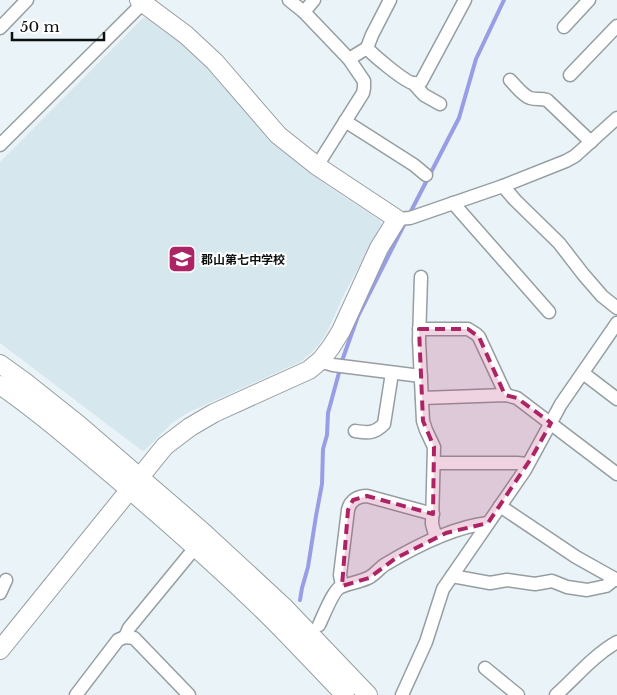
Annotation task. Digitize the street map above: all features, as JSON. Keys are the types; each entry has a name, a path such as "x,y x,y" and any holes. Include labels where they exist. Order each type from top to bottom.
{"street":[{"path":"2,23 27,0"},
{"path":"289,0 304,12 349,59 362,77 364,85 363,93 317,166"},
{"path":"304,12 314,0"},
{"path":"349,59 368,48 372,35 390,0"},
{"path":"413,83 421,82 465,0"},
{"path":"564,27 589,0"},
{"path":"0,145 142,1 186,35 215,62 278,135 317,166 397,219 410,218 503,186 566,161 575,156 617,118"},
{"path":"570,75 617,26"},
{"path":"368,48 373,55 413,83 424,95 440,104"},
{"path":"510,80 526,96 547,100 591,142"},
{"path":"345,121 414,165 426,175"},
{"path":"503,186 559,242 602,296 617,308"},
{"path":"453,203 549,312"},
{"path":"3,640 165,446 190,427 214,413 309,370 321,360 341,331 379,248 397,219"},
{"path":"421,276 419,329 423,421 434,447 432,524 436,538"},
{"path":"402,695 426,642 443,589 528,464 561,404 616,328"},
{"path":"419,329 468,329 473,331 479,337 506,396"},
{"path":"321,360 332,365 421,376"},
{"path":"0,364 72,419 192,545 271,618 345,695"},
{"path":"355,431 369,433 384,424 392,373"},
{"path":"583,373 617,399"},
{"path":"0,385 16,395 69,438 203,532 283,606 368,695"},
{"path":"422,398 506,396 517,398 617,474"},
{"path":"434,463 528,464"},
{"path":"342,586 340,575 350,503 360,497 367,496 433,514"},
{"path":"452,576 490,583 507,580 535,584 552,581 567,587 587,590 606,586 616,580 576,557 500,506"},
{"path":"320,625 334,595 342,586 369,578 381,567 396,558 446,533 488,523"},
{"path":"125,637 129,628 189,555"},
{"path":"0,593 6,580"},
{"path":"76,695 118,640 125,637 134,638 187,694"},
{"path":"556,695 593,659 617,642"},
{"path":"485,668 518,695"}],"highlighted area":[{"path":"419,329 468,329 479,337 505,395 517,398 551,423 532,457 488,523 446,533 396,558 369,578 342,586 348,510 353,500 367,496 433,514 434,447 423,421"}],"shaded area":[{"name":"郡山第七中学校","path":"143,18 150,19 185,44 212,71 265,133 325,184 381,221 382,226 345,292 329,328 319,345 311,353 300,362 189,412 172,423 144,451 0,343 0,162"}],"waterway":[{"path":"409,215 459,118 476,59 504,0"},
{"path":"300,600 308,567 322,484 323,449 327,435 328,413 343,358 358,316 406,221"}],"place":[{"name":"郡山第七中学校","path":"182,259"}]}
